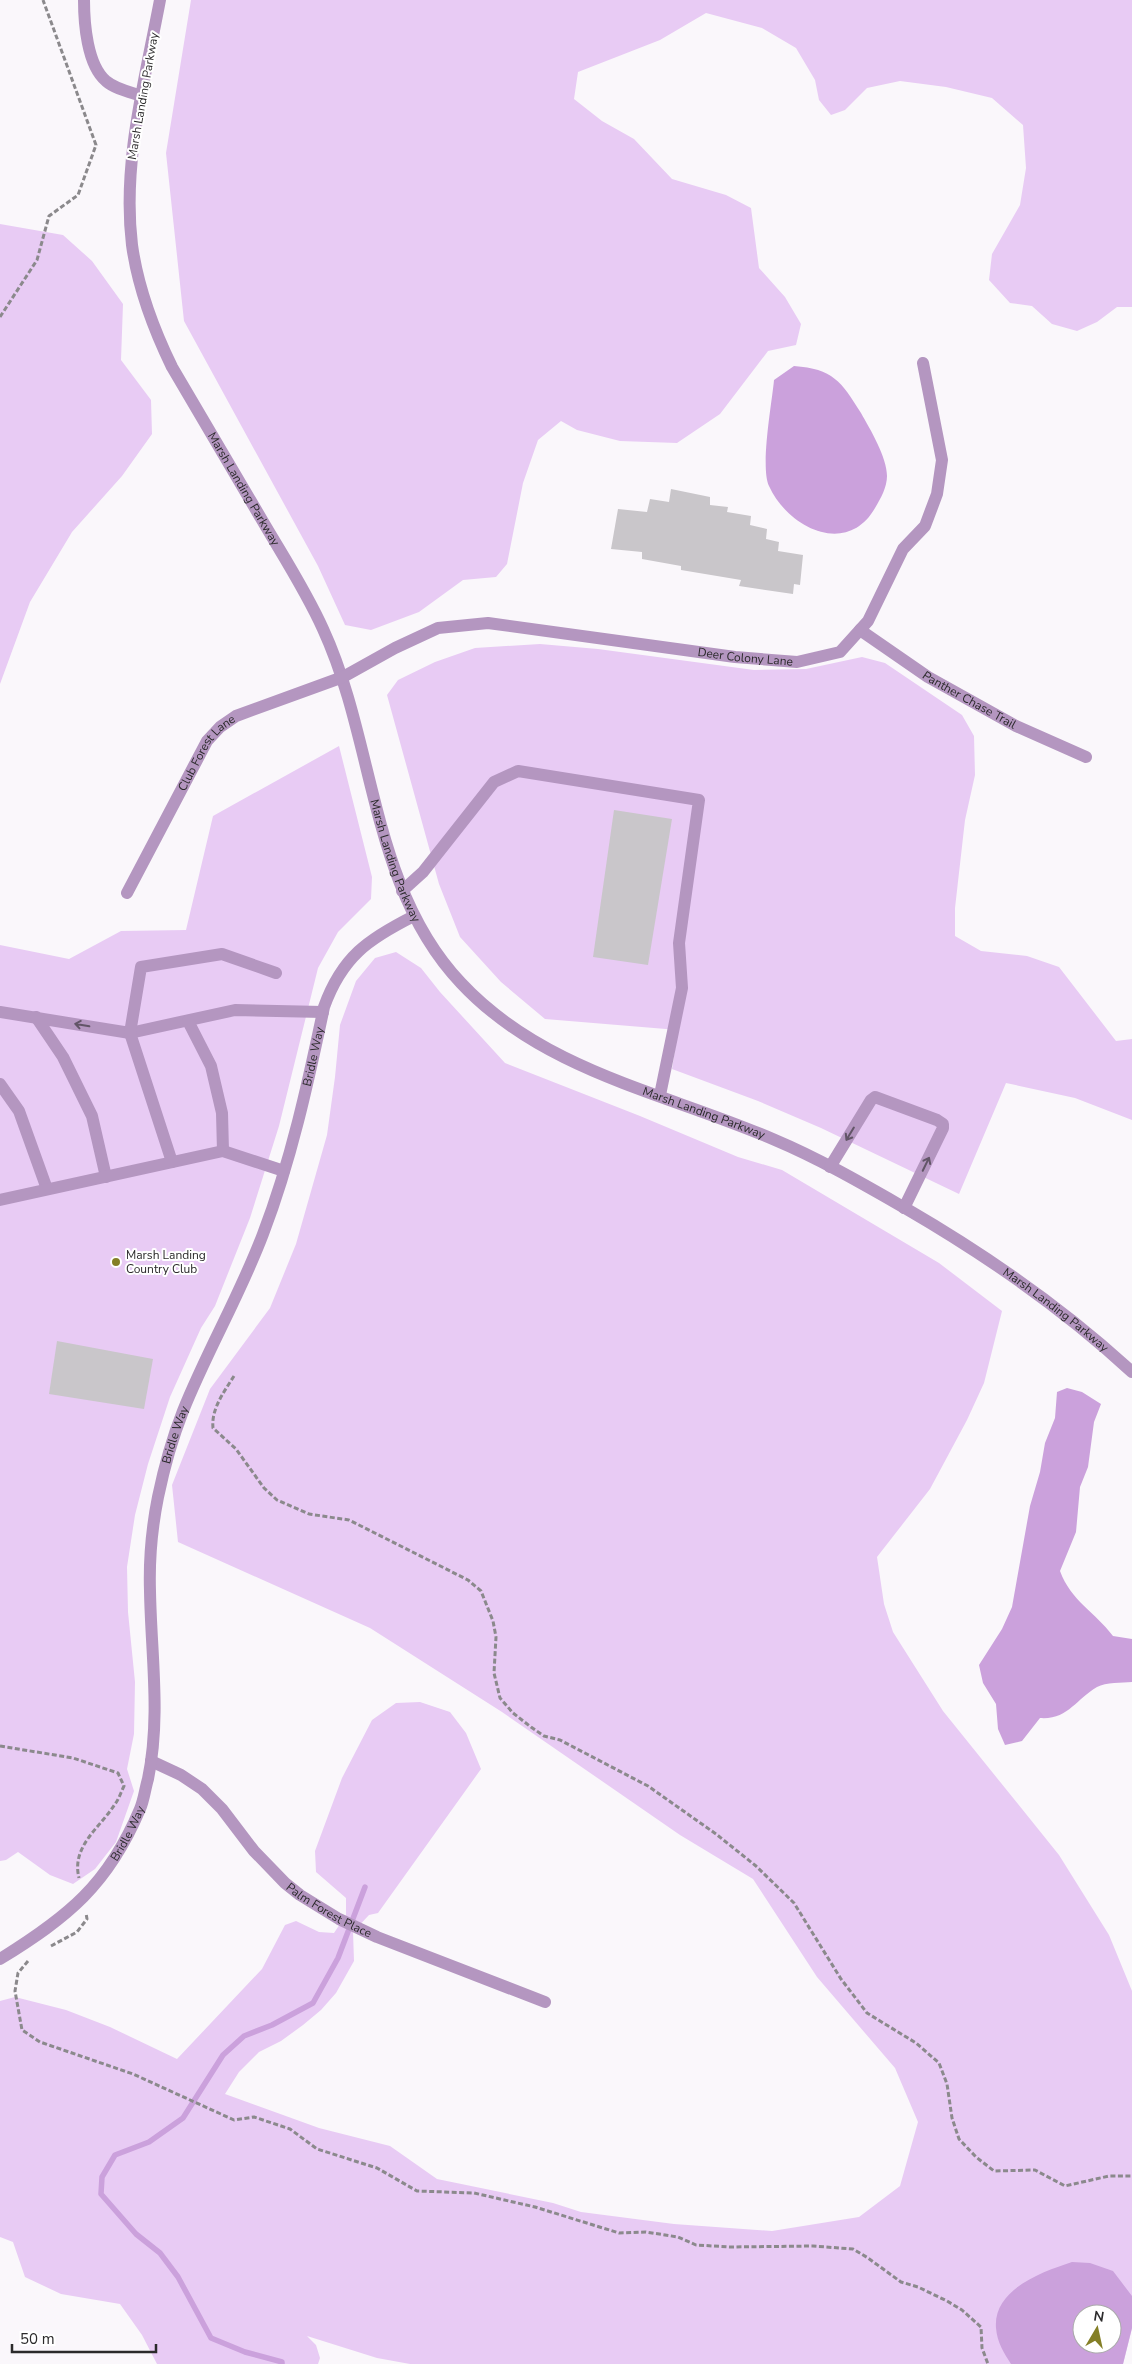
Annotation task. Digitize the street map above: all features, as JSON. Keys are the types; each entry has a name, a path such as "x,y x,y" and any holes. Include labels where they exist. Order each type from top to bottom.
{"street":[{"path":"84,0 84,19 93,64 98,73 107,82 118,88 142,96"},
{"name":"Marsh Landing Parkway","path":"160,0 132,156 129,200 132,245 139,280 156,335 172,367 300,584 323,629 343,677 390,854 402,891 414,916 447,968 461,984 499,1019 558,1056 598,1074 722,1117 780,1142 904,1208 1001,1268 1064,1315 1132,1372"},
{"name":"Deer Colony Lane","path":"343,677 395,648 438,628 488,623 735,656 798,662 840,652 868,621 903,549 925,526 937,494 942,460 922,363"},
{"name":"Panther Chase Trail","path":"860,630 936,682 1016,726 1086,757"},
{"name":"Club Forest Lane","path":"126,893 207,741 220,727 236,716 343,677"},
{"path":"402,891 424,872 494,782 518,771 699,800 679,943 682,988 660,1095"},
{"name":"Bridle Way","path":"0,1959 44,1932 72,1910 97,1883 118,1854 142,1806 151,1761 156,1719 156,1689 149,1588 152,1544 157,1500 168,1455 183,1411 262,1236 284,1171 331,986 346,963 356,952 379,934 414,916"},
{"path":"172,1162 130,1033 141,967 222,954 276,973"},
{"path":"0,1012 130,1033 235,1010 323,1012"},
{"path":"36,1018 63,1057 92,1116 106,1176"},
{"path":"188,1021 211,1066 222,1113 223,1151"},
{"path":"0,1084 19,1111 47,1190"},
{"path":"830,1167 871,1100 875,1097 937,1120 942,1124 943,1128 904,1208"},
{"path":"0,1200 223,1151 284,1171"},
{"name":"Palm Forest Place","path":"151,1761 181,1775 202,1789 222,1809 254,1851 285,1883 300,1895 339,1919 377,1937 545,2002"}],"path":[{"path":"0,317 37,260 49,216 78,195 96,145 43,0"},
{"path":"234,1376 212,1417 212,1428 236,1449 264,1488 277,1500 309,1514 349,1520 468,1580 481,1590 488,1606 496,1637 494,1673 500,1698 513,1713 544,1736 560,1740 648,1786 716,1834 763,1872 794,1903 841,1979 867,2013 916,2043 939,2063 947,2084 952,2118 959,2139 976,2157 994,2171 1035,2170 1066,2186 1109,2176 1132,2176"},
{"path":"153,2082 219,2115 234,2120 254,2117 290,2129 317,2149 377,2168 417,2191 474,2193 535,2207 619,2233 646,2232 678,2237 696,2245 730,2247 813,2246 853,2249 901,2282 918,2287 962,2310 981,2327 982,2348 988,2364"}],"shaded area":[{"path":"191,0 1132,0 1132,307 1117,307 1097,322 1077,331 1052,324 1032,306 1010,303 989,280 992,254 1020,205 1026,168 1023,125 992,98 946,87 900,81 867,88 845,110 831,115 819,100 815,80 796,48 762,28 706,13 660,40 578,72 574,99 602,121 634,139 672,179 726,195 751,208 759,268 785,297 801,324 796,345 768,351 720,414 677,443 620,441 577,430 561,421 538,440 523,483 507,564 496,577 463,580 419,612 371,630 345,625 318,566 184,321 166,153"},
{"path":"0,224 63,235 92,261 123,304 121,360 151,400 152,434 122,476 72,532 30,602 0,684"},
{"path":"794,366 818,370 835,379 841,385 861,413 884,460 887,476 885,488 875,508 863,523 849,531 834,534 819,531 804,524 790,514 778,501 769,486 766,450 774,380"},
{"path":"540,644 598,649 754,670 806,669 862,657 885,663 962,715 974,736 975,775 965,820 955,908 955,936 981,951 1027,956 1059,967 1116,1041 1132,1039 1132,1120 1075,1098 1006,1083 959,1194 821,1128 758,1101 672,1069 678,1030 545,1019 501,982 460,937 439,884 387,695 398,680 435,662 475,648"},
{"name":"Marsh Landing Country Club","path":"339,746 372,877 371,899 338,932 318,968 279,1126 250,1218 215,1306 201,1328 170,1397 148,1464 135,1515 127,1567 128,1612 135,1682 134,1734 127,1769 134,1791 116,1842 95,1869 73,1884 50,1875 18,1852 6,1860 0,1861 0,945 69,959 121,931 186,930 213,816"},
{"path":"396,952 421,968 440,992 505,1063 738,1157 782,1170 939,1263 1002,1311 984,1383 967,1420 930,1489 877,1557 884,1604 893,1632 943,1711 1059,1855 1109,1935 1132,1991 1132,2328 1123,2364 410,2364 377,2358 307,2336 316,2345 320,2358 318,2364 157,2364 142,2335 120,2304 61,2294 25,2277 13,2242 0,2237 0,2001 15,1997 66,2010 110,2027 177,2059 262,1969 285,1925 296,1921 319,1932 334,1933 346,1915 346,1898 316,1872 315,1851 342,1778 372,1720 396,1703 420,1702 450,1712 466,1733 481,1769 378,1913 369,1915 353,1932 354,1961 336,1993 321,2010 303,2025 281,2041 259,2052 239,2072 225,2094 319,2128 390,2146 437,2179 553,2203 581,2212 674,2224 772,2231 859,2217 900,2186 918,2122 895,2068 817,1977 753,1879 680,1835 502,1712 370,1628 178,1542 172,1485 210,1389 270,1308 296,1244 327,1135 340,1025 356,981 375,958"},
{"path":"1067,1388 1082,1392 1101,1404 1094,1422 1088,1467 1080,1487 1076,1532 1060,1571 1070,1590 1113,1636 1132,1639 1132,1682 1101,1685 1058,1716 1040,1718 1022,1741 1005,1745 998,1729 996,1704 983,1683 979,1665 1002,1629 1012,1607 1030,1506 1040,1472 1045,1443 1055,1418 1057,1392"},
{"path":"1072,2262 1090,2263 1113,2271 1132,2296 1132,2328 1123,2364 1011,2364 998,2338 996,2328 997,2314 1002,2303 1011,2293 1022,2284 1047,2271"}],"building":[{"path":"671,489 710,497 710,505 728,507 727,512 751,516 750,525 767,529 766,539 779,542 778,551 803,555 800,585 794,584 793,594 739,586 741,580 681,570 681,566 642,559 642,552 611,549 618,509 647,512 650,499 669,502"},
{"path":"614,810 672,819 648,965 593,957"},
{"path":"57,1341 153,1359 144,1409 49,1394"}],"waterway":[{"path":"282,2364 282,2362 245,2352 211,2338 178,2277 160,2253 136,2234 101,2194 102,2177 115,2155 149,2142 183,2118 223,2055 244,2036 272,2025 313,2003 338,1958 365,1887"}],"place":[{"name":"Marsh Landing Country Club","path":"116,1262"}]}
